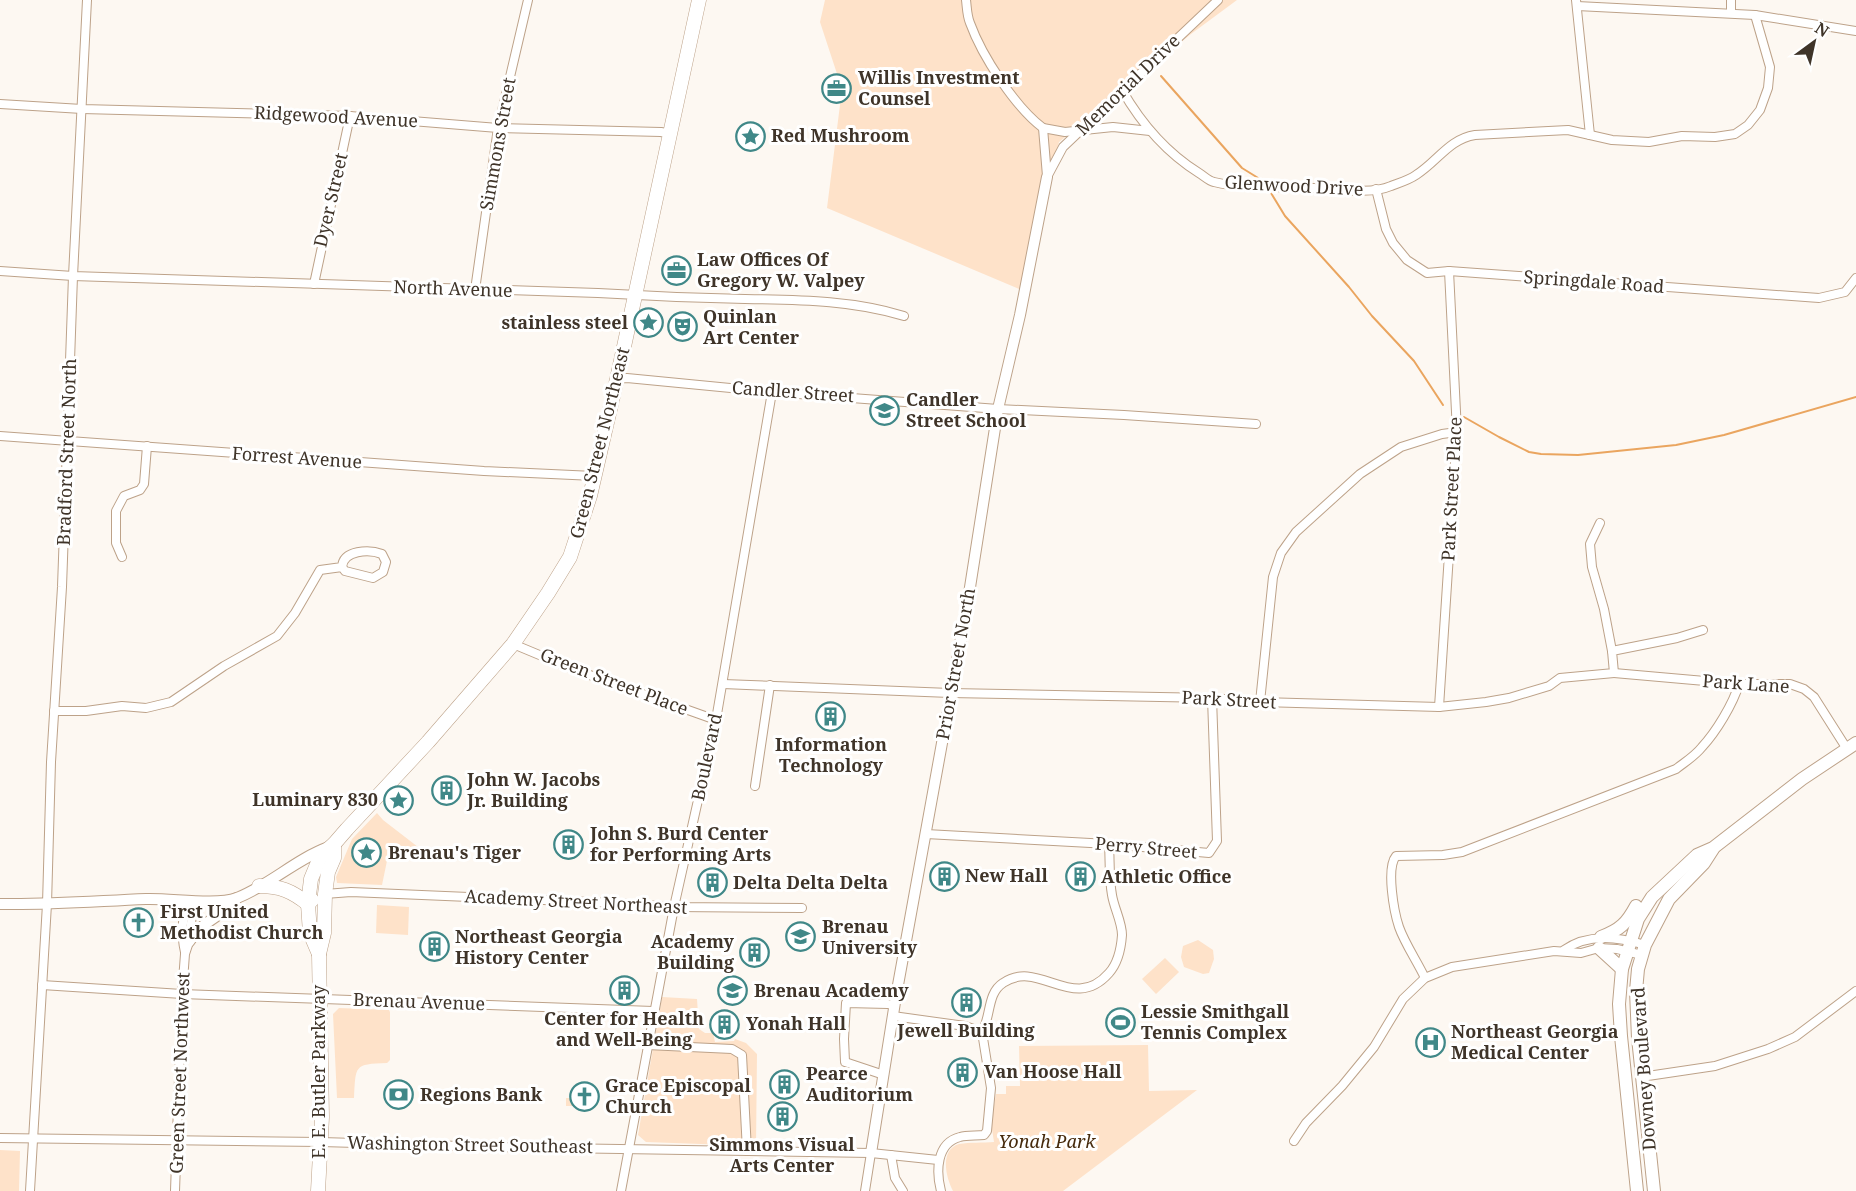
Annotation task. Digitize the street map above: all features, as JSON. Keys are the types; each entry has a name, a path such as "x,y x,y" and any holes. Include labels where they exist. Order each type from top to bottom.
{"highway":[{"name":"Green Street Northeast","path":"334,844 513,644 570,557 578,538 617,379 699,0"},
{"name":"E. E. Butler Parkway","path":"318,1191 322,1117 318,999 319,954 324,933 328,872 334,858 334,844"},
{"name":"E. E. Butler Parkway","path":"319,954 310,933 309,891 315,867 321,855 334,844"},
{"path":"259,886 278,886 308,904 325,894"}],"main road":[{"path":"1713,848 1802,779 1851,746"},
{"name":"Downey Boulevard","path":"1637,1191 1619,1004 1622,969 1644,907 1663,885 1697,855 1713,848"},
{"name":"Downey Boulevard","path":"1654,1191 1641,1077 1635,991 1643,950 1669,899 1704,863 1713,848"},
{"path":"1622,969 1600,943 1629,919 1639,901 1663,885"},
{"path":"1623,1055 1641,1077"},
{"path":"1626,1081 1644,1101"}],"street":[{"name":"Bradford Street North","path":"30,1191 47,904 87,0"},
{"name":"Simmons Street","path":"475,290 498,128 528,0"},
{"path":"966,0 969,21 998,77 1032,120 1042,128 1065,132 1113,127 1150,131"},
{"name":"Memorial Drive","path":"1047,177 1063,147 1218,0"},
{"path":"1731,0 1731,13"},
{"path":"1590,135 1576,3 1755,15 1856,31"},
{"name":"Glenwood Drive","path":"1122,90 1150,131 1185,164 1212,182 1256,188 1284,186 1351,191 1388,188 1415,176 1435,161 1442,151 1463,137 1490,133 1568,130 1612,140 1649,142 1682,136 1715,137 1735,134 1748,125 1760,110 1768,88 1770,67 1755,15"},
{"name":"Ridgewood Avenue","path":"0,104 82,109 350,116 498,128 671,134"},
{"name":"Dyer Street","path":"314,284 350,116"},
{"path":"1042,128 1047,177"},
{"name":"Prior Street North","path":"871,1153 894,1011 968,600 998,409 1020,315 1047,177"},
{"name":"Springdale Road","path":"1376,189 1386,229 1393,243 1407,260 1427,273 1449,271 1819,298 1845,292 1856,278"},
{"name":"North Avenue","path":"0,271 73,276 636,296 821,300 881,309 904,316"},
{"name":"Park Street Place","path":"1439,707 1457,432 1449,271"},
{"name":"Candler Street","path":"617,379 998,409 1256,424"},
{"name":"Boulevard","path":"621,1191 653,1011 723,684 772,392"},
{"path":"1260,702 1273,577 1281,553 1296,532 1360,474 1401,447 1442,434 1457,432"},
{"name":"Forrest Avenue","path":"0,436 484,471 594,476"},
{"path":"122,556 116,543 116,511 124,496 140,490 144,484 147,446"},
{"path":"1600,523 1590,544 1592,567 1604,609 1614,674"},
{"path":"377,552 382,554 386,562 383,572 373,578 345,571 342,567 342,561 346,557 355,554 377,552"},
{"path":"54,711 86,711 122,706 146,708 171,702 224,666 277,636 301,604 320,570 342,567"},
{"path":"1612,651 1677,638 1703,630"},
{"name":"Green Street Place","path":"513,644 573,669 716,720"},
{"name":"Park Street","path":"723,684 1439,707 1509,698 1549,686 1560,678 1614,674"},
{"name":"Park Lane","path":"1614,674 1739,684 1790,684 1804,689 1814,697 1851,746"},
{"path":"1425,978 1399,927 1391,872 1396,856 1443,855 1462,852 1676,769 1701,749 1709,739 1739,684"},
{"path":"755,786 770,686"},
{"name":"Perry Street","path":"926,834 1109,844 1209,853 1217,841 1212,698"},
{"path":"0,904 237,898 314,852 334,844"},
{"path":"941,1191 937,1172 938,1160 946,1147 958,1137 984,1135 987,1131 991,1088 982,1032 988,1023 991,1001 1000,984 1010,978 1026,975 1083,990 1101,982 1113,969 1120,953 1122,932 1112,895 1109,844"},
{"name":"Academy Street Northeast","path":"325,894 351,892 674,907 802,908"},
{"path":"189,942 201,926 230,907 237,898"},
{"name":"Green Street Northwest","path":"175,1191 182,994 185,954 189,942 192,914 188,900"},
{"name":"Green Street Northwest","path":"185,954 182,941 183,912 188,900"},
{"path":"1294,1142 1306,1123 1374,1047 1403,999 1425,978 1452,967 1564,950 1581,953 1600,943 1643,950"},
{"name":"Brenau Avenue","path":"42,985 182,994 653,1011"},
{"path":"1641,1077 1715,1066 1768,1049 1795,1037 1856,991"},
{"path":"884,1075 845,1062 846,1004 888,1004 894,1011 965,1026 982,1032"},
{"path":"647,1045 732,1049 742,1055 747,1151"},
{"name":"Washington Street Southeast","path":"0,1138 871,1153 938,1160"},
{"path":"865,1191 871,1153"},
{"path":"891,1155 895,1178 903,1191"}],"green space":[{"path":"825,0 1237,0 1191,34 1059,142 1024,291 827,208 842,89 820,22"},
{"path":"377,813 418,847 405,859 388,856 382,885 337,883 336,877 352,839"},
{"path":"377,905 409,907 408,935 376,933"},
{"path":"1198,940 1213,950 1214,959 1209,973 1203,974 1184,967 1181,957 1183,946"},
{"path":"1165,958 1179,972 1156,994 1142,979"},
{"path":"662,997 697,999 699,1029 705,1033 713,1033 715,1042 734,1041 735,1039 746,1043 757,1054 756,1146 646,1142 638,1135"},
{"path":"339,1008 389,1010 390,1012 390,1060 387,1063 368,1064 358,1069 354,1098 337,1098 333,1014"},
{"name":"Yonah Park","path":"1148,1045 1149,1091 1197,1090 1063,1191 953,1191 948,1179 946,1158 953,1147 959,1144 994,1142 991,1123 996,1094 1006,1094 1006,1086 1020,1086 1019,1046"},
{"path":"566,1098 592,1098 591,1106 566,1106"},
{"path":"0,1150 20,1151 19,1191 0,1191"}],"waterway":[{"path":"1161,76 1242,168 1263,181"},
{"path":"1271,193 1285,216 1414,361 1443,405"},
{"path":"1464,417 1529,452 1578,455 1676,445 1724,435 1856,397"}],"place":[{"name":"Willis Investment Counsel","path":"837,88"},
{"name":"Red Mushroom","path":"750,136"},
{"name":"Law Offices Of Gregory W. Valpey","path":"676,270"},
{"name":"stainless steel","path":"649,323"},
{"name":"Quinlan Art Center","path":"682,327"},
{"name":"Candler Street School","path":"885,410"},
{"name":"Information Technology","path":"831,716"},
{"name":"John W. Jacobs Jr. Building","path":"446,790"},
{"name":"Luminary 830","path":"399,800"},
{"name":"John S. Burd Center for Performing Arts","path":"569,844"},
{"name":"Brenau's Tiger","path":"367,853"},
{"name":"New Hall","path":"944,876"},
{"name":"Athletic Office","path":"1080,877"},
{"name":"Delta Delta Delta","path":"712,883"},
{"name":"First United Methodist Church","path":"139,922"},
{"name":"Brenau University","path":"801,937"},
{"name":"Northeast Georgia History Center","path":"434,947"},
{"name":"Academy Building","path":"755,952"},
{"name":"Center for Health and Well-Being","path":"624,990"},
{"name":"Brenau Academy","path":"733,991"},
{"name":"Jewell Building","path":"966,1002"},
{"name":"Lessie Smithgall Tennis Complex","path":"1120,1022"},
{"name":"Yonah Hall","path":"725,1024"},
{"name":"Northeast Georgia Medical Center","path":"1430,1042"},
{"name":"Van Hoose Hall","path":"963,1072"},
{"name":"Pearce Auditorium","path":"785,1084"},
{"name":"Regions Bank","path":"399,1095"},
{"name":"Grace Episcopal Church","path":"584,1096"},
{"name":"Simmons Visual Arts Center","path":"782,1116"}]}
